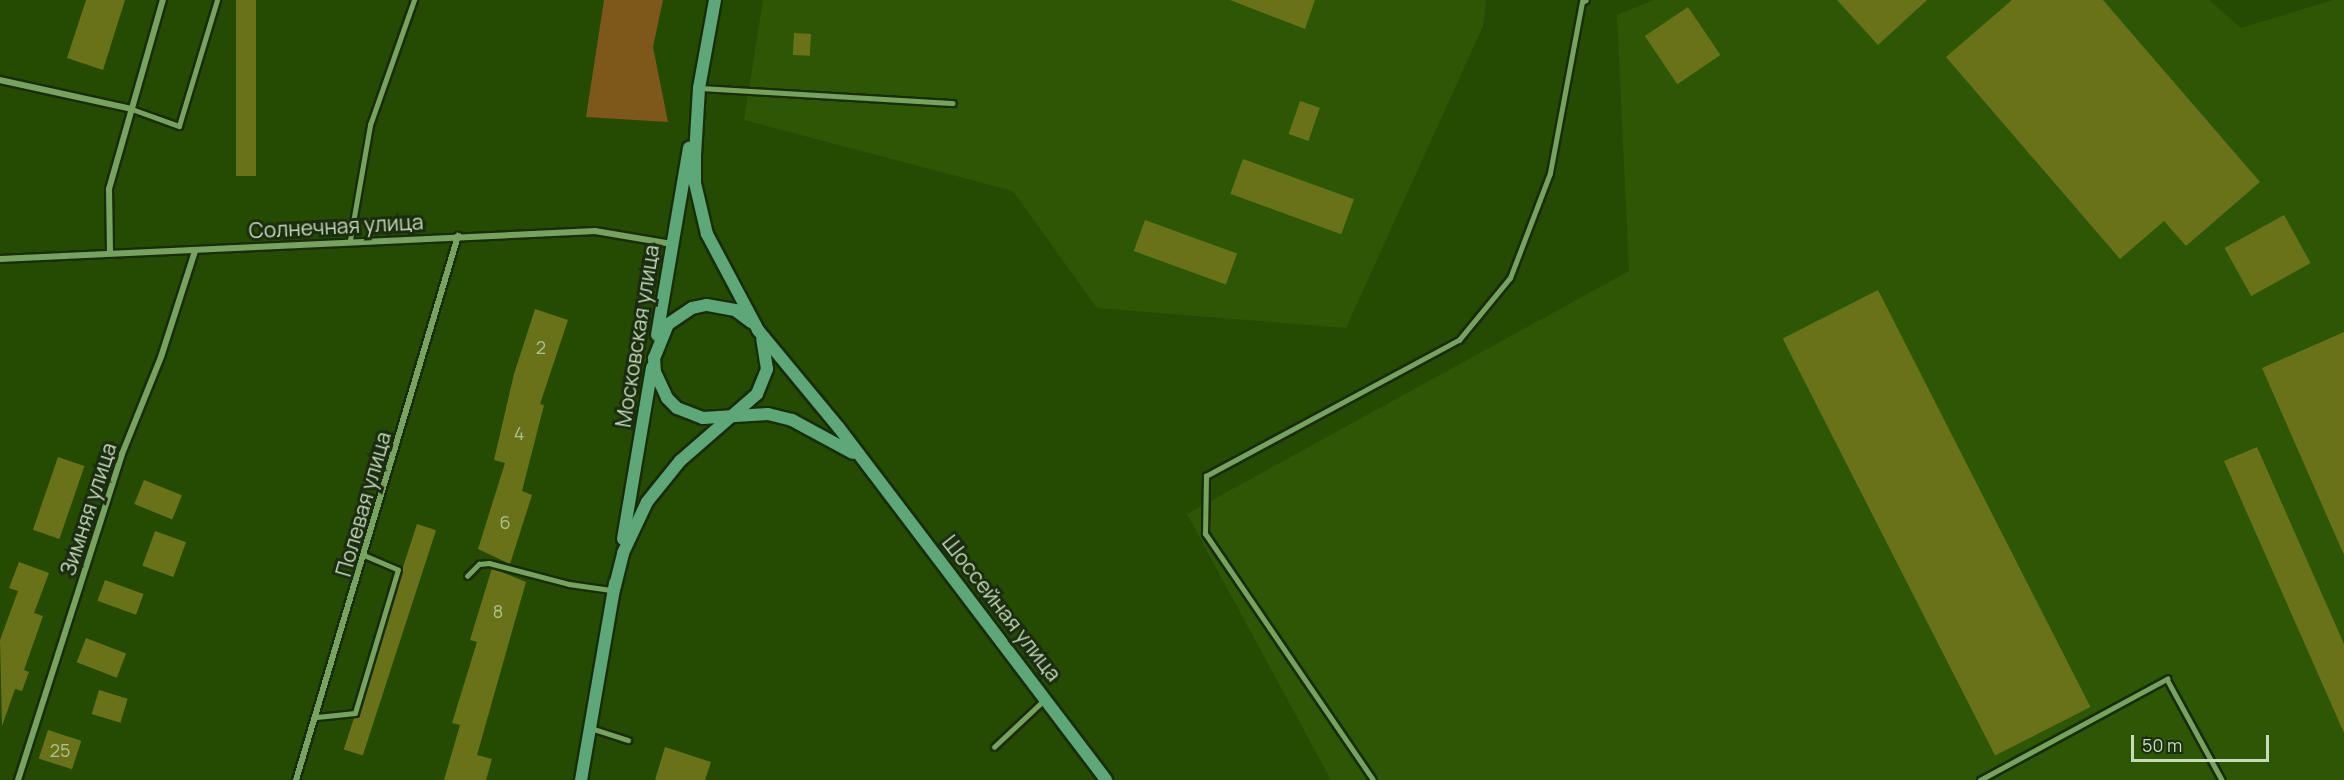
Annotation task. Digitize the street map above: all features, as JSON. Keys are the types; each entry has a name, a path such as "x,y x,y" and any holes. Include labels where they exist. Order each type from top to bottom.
{"main road":[{"name":"Шоссейная улица","path":"715,0 699,88 695,155 699,209 707,234 758,330 864,461 1106,780"},
{"name":"Московская улица","path":"581,780 699,88"},
{"path":"730,415 703,418 677,408 660,386 655,351 668,324 699,306 720,305 735,310 758,330"},
{"name":"Московская улица","path":"614,590 630,536 647,502 680,461 730,415 748,404 764,382 767,355 758,330"},
{"name":"Шоссейная улица","path":"730,415 768,414 792,420 833,439 864,461"}],"street":[{"path":"110,252 109,189 163,0"},
{"path":"0,80 132,109"},
{"name":"Солнечная улица","path":"0,259 110,252 195,251 350,240 595,231 672,244"},
{"name":"Полевая улица","path":"296,780 365,556 458,236"},
{"name":"Зимняя улица","path":"18,780 122,454 161,357 195,251"}],"lane":[{"path":"132,109 179,126 217,0"},
{"path":"350,240 370,125 414,0"},
{"path":"1372,780 1205,534 1206,476 1460,340 1510,278 1550,173 1583,1"},
{"path":"699,88 953,103"},
{"path":"317,717 355,713 398,570 365,556"},
{"path":"467,576 479,564 489,563 569,584 614,590"},
{"path":"1980,780 2167,679 2222,780"},
{"path":"994,747 1046,698"},
{"path":"591,728 628,740"}],"shaded area":[{"path":"604,0 663,0 653,47 668,122 586,117"},
{"path":"763,0 1486,0 1483,26 1346,328 1097,308 1013,191 744,120"},
{"path":"1653,0 2209,0 2241,28 2333,0 2344,0 2344,780 1331,780 1187,514 1629,271 1617,15"}],"building":[{"path":"86,0 125,0 103,70 67,58"},
{"path":"236,0 256,0 256,176 236,176"},
{"path":"1230,0 1315,0 1305,29"},
{"path":"1837,0 1927,0 1878,45"},
{"path":"2012,0 2103,0 2260,182 2186,246 2164,221 2120,259 1946,57"},
{"path":"1688,7 1720,55 1677,84 1645,36"},
{"path":"794,33 811,34 810,56 793,55"},
{"path":"1300,101 1320,108 1308,141 1289,134"},
{"path":"1243,159 1354,199 1341,234 1230,194"},
{"path":"2284,215 2311,263 2251,296 2225,248"},
{"path":"1145,220 1237,254 1226,285 1134,251"},
{"path":"1878,290 2090,707 1995,756 1783,339"},
{"path":"535,309 568,320 540,404 544,405 522,491 532,495 510,564 478,549 505,463 494,460 514,374"},
{"path":"2344,332 2344,555 2262,368"},
{"path":"2257,447 2344,644 2344,733 2224,461"},
{"path":"58,457 84,466 59,539 33,530"},
{"path":"144,480 182,495 172,519 134,504"},
{"path":"417,524 436,530 363,756 344,749"},
{"path":"155,531 186,542 173,577 142,566"},
{"path":"19,562 49,573 34,613 43,616 24,670 29,672 22,691 15,689 2,726 0,640 18,591 9,588"},
{"path":"492,568 526,582 477,755 492,759 486,780 444,780 460,725 452,723 477,642 470,640"},
{"path":"105,580 144,594 136,615 97,601"},
{"path":"86,638 126,653 117,678 77,662"},
{"path":"99,690 128,699 120,723 92,714"},
{"path":"48,730 81,741 72,769 39,759"},
{"path":"665,747 711,762 705,780 655,780"}]}
